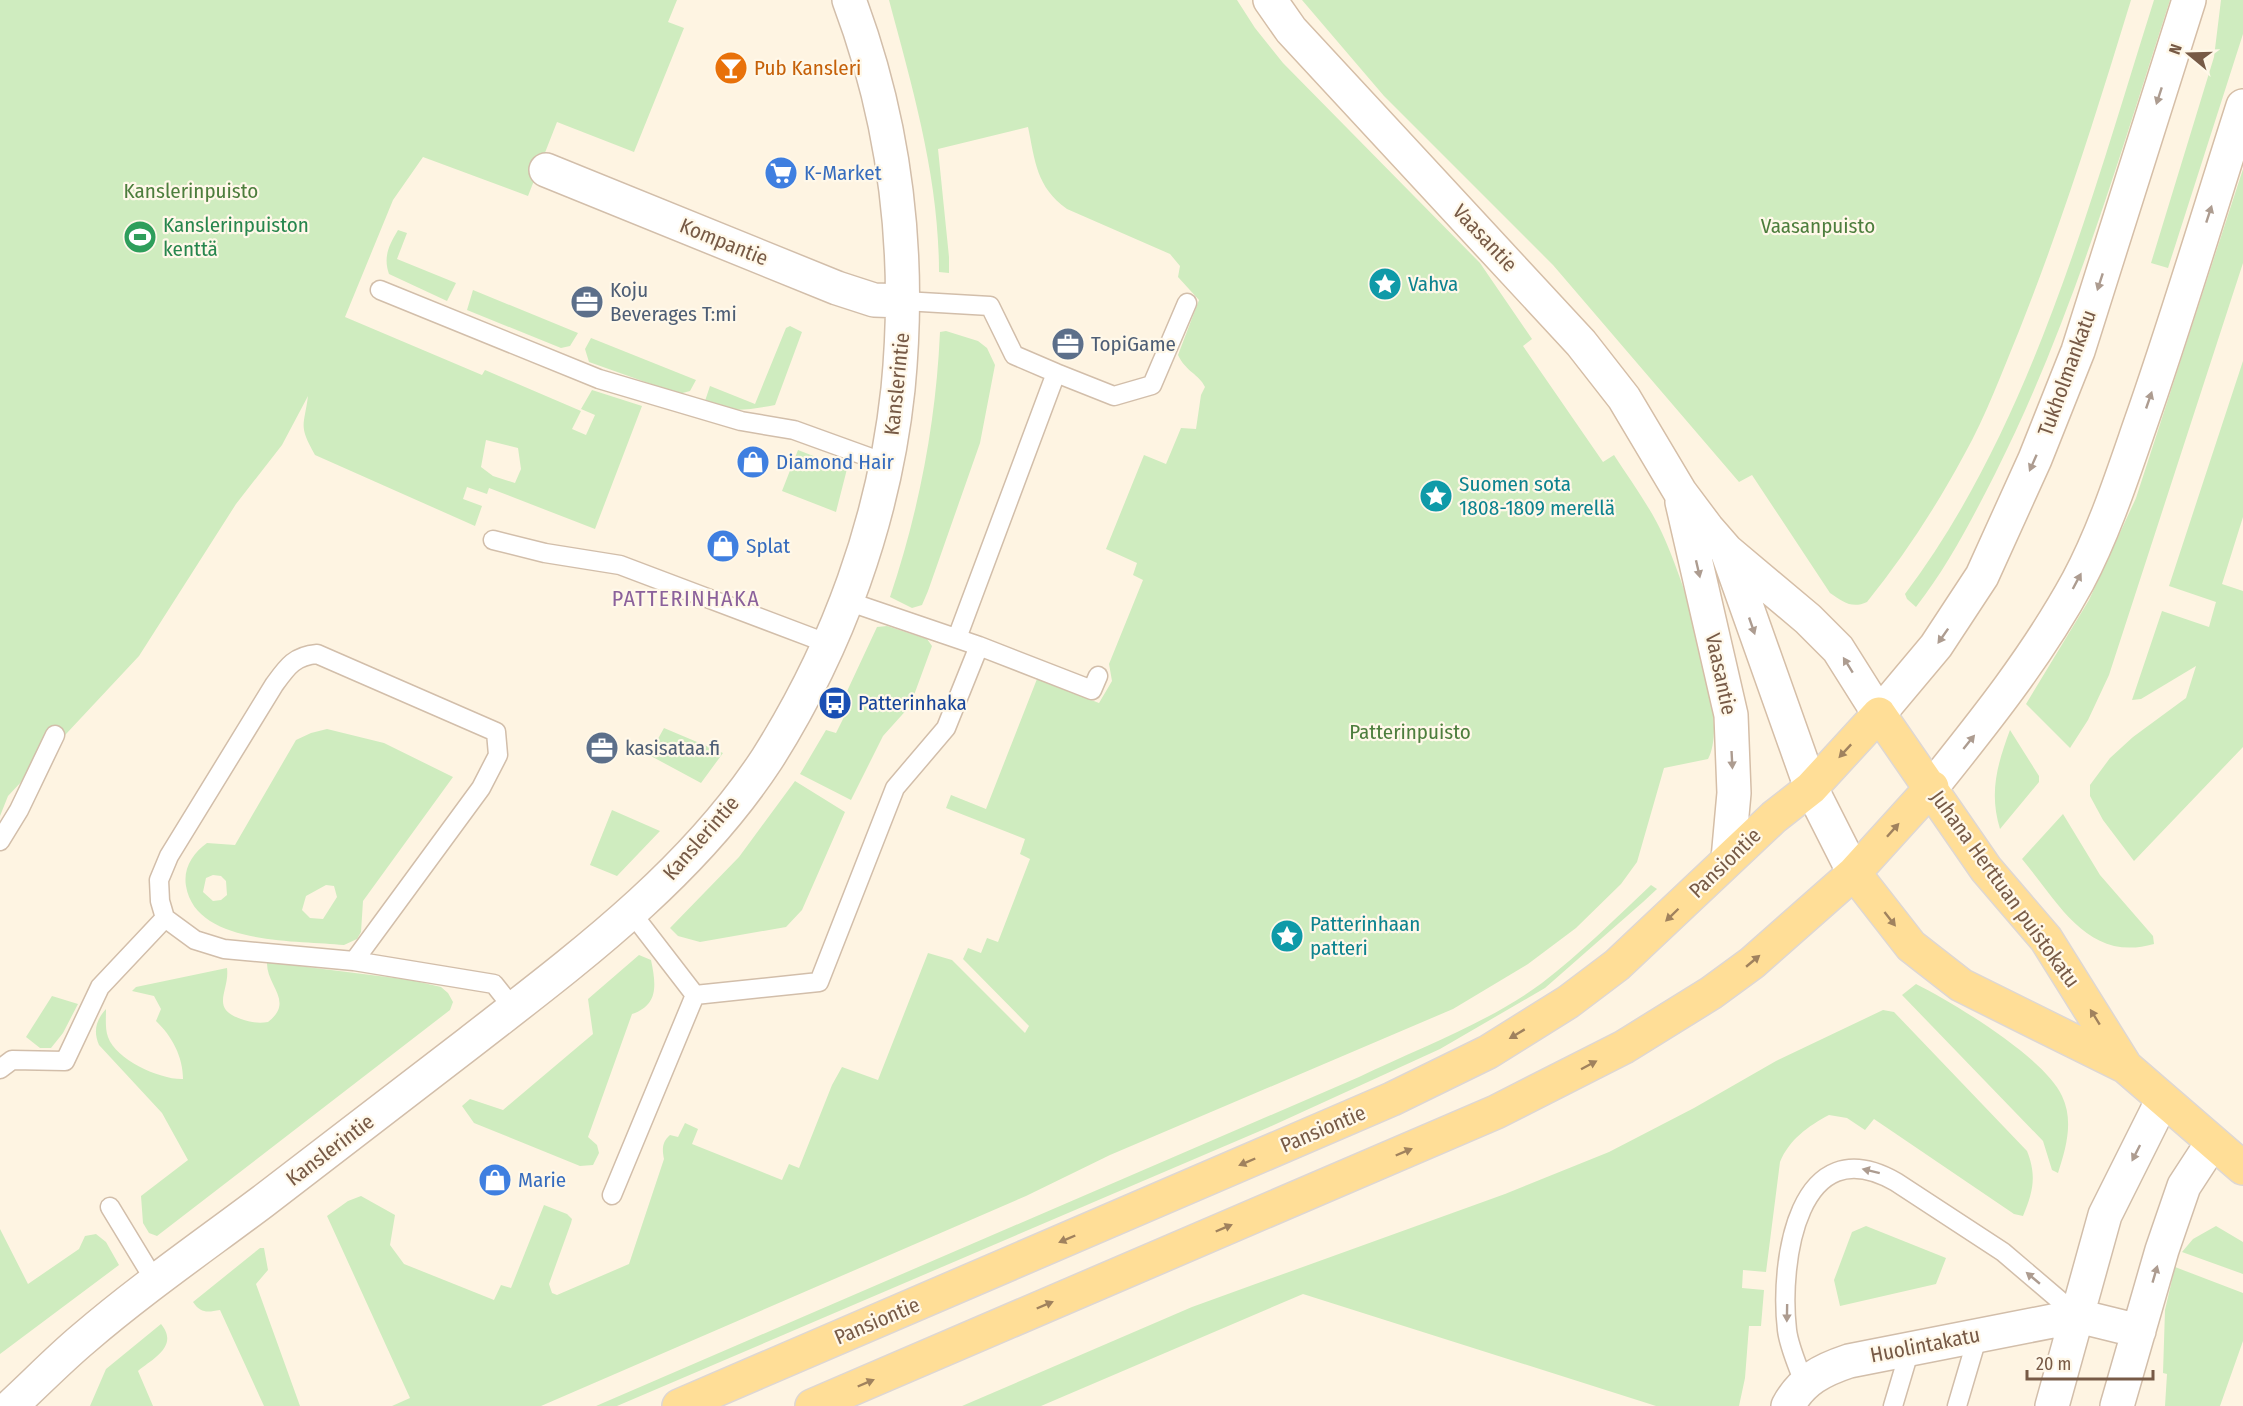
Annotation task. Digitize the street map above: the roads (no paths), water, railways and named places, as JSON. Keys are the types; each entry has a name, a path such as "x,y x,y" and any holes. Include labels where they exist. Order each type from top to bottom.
{"main road":[{"name":"Juhana Herttuan puistokatu","path":"1880,714 1986,869 2046,939 2126,1067 2162,1101 2243,1168"},
{"name":"Pansiontie","path":"679,1406 1392,1100 1478,1057 1568,1002 1617,964 1728,859 1811,788 1880,714"},
{"path":"813,1406 1537,1093 1624,1047 1711,993 1752,963 1854,873 1932,787"},
{"name":"Juhana Herttuan puistokatu","path":"1854,873 1911,946 1961,984 2126,1067"}],"street":[{"name":"Kanslerintie","path":"9,1406 81,1340 155,1281 597,943 710,832 765,761 806,691 847,601 879,503 888,464 902,354 904,301 898,196 889,132 849,0"},
{"name":"Vaasantie","path":"1270,0 1291,30 1581,343 1624,398 1680,492 1727,551 1808,619 1838,649 1880,714"},
{"name":"Tukholmankatu","path":"1880,714 1936,646 1982,576 2035,459 2078,351 2189,0"},
{"path":"1932,787 2001,702 2040,644 2079,579 2105,520 2157,377 2243,106"},
{"name":"Kompantie","path":"546,170 837,288 874,300 904,301"},
{"name":"Vaasantie","path":"1680,492 1731,715 1734,793 1728,859"},
{"name":"Vaasantie","path":"1727,551 1811,788"},
{"name":"Juhana Herttuan puistokatu","path":"1811,788 1854,873"},
{"path":"2052,1406 2105,1215 2162,1101"},
{"path":"2118,1406 2162,1250 2184,1186 2212,1143"},
{"name":"Huolintakatu","path":"1796,1394 1828,1368 1849,1360 2078,1316 2139,1330"}],"lane":[{"path":"380,290 598,379 741,421 794,430 888,464"},
{"path":"904,301 990,306 1014,356 1114,396 1152,385 1187,303"},
{"path":"957,638 1056,373"},
{"path":"493,540 544,553 620,565 829,644"},
{"path":"847,601 957,638 1092,690 1098,676"},
{"path":"695,995 819,982 895,788 946,728 979,646"},
{"path":"354,961 481,788 498,755 496,732 317,654 304,655 292,661 274,685 169,856 159,880 160,901 165,918 195,940 224,949 354,961 494,984 513,1008"},
{"path":"0,841 19,810 55,735"},
{"path":"631,912 695,995"},
{"path":"0,1069 12,1060 65,1061 100,987 165,918"},
{"path":"612,1195 695,995"},
{"path":"1796,1394 1787,1331 1787,1258 1803,1204 1815,1186 1826,1177 1848,1168 1880,1173 1896,1182 2003,1252 2078,1316"},
{"path":"110,1207 155,1281"},
{"path":"1957,1406 1978,1335"},
{"path":"1893,1406 1910,1349"},
{"path":"0,1397 9,1406"}],"place":[{"name":"Pub Kansleri","path":"731,68"},
{"name":"K-Market","path":"781,173"},
{"name":"Kanslerinpuiston kenttä","path":"140,237"},
{"name":"Vahva","path":"1385,284"},
{"name":"Koju Beverages T:mi","path":"587,302"},
{"name":"TopiGame","path":"1068,344"},
{"name":"Diamond Hair","path":"753,462"},
{"name":"Suomen sota 1808-1809 merellä","path":"1436,496"},
{"name":"Splat","path":"723,546"},
{"name":"Patterinhaka","path":"835,703"},
{"name":"kasisataa.fi","path":"602,748"},
{"name":"Patterinhaan patteri","path":"1287,936"},
{"name":"Marie","path":"495,1180"}],"district":[{"name":"PATTERINHAKA","path":"686,598"}],"park label":[{"name":"Kanslerinpuisto","path":"191,191"},
{"name":"Vaasanpuisto","path":"1818,226"},
{"name":"Patterinpuisto","path":"1410,732"}]}
